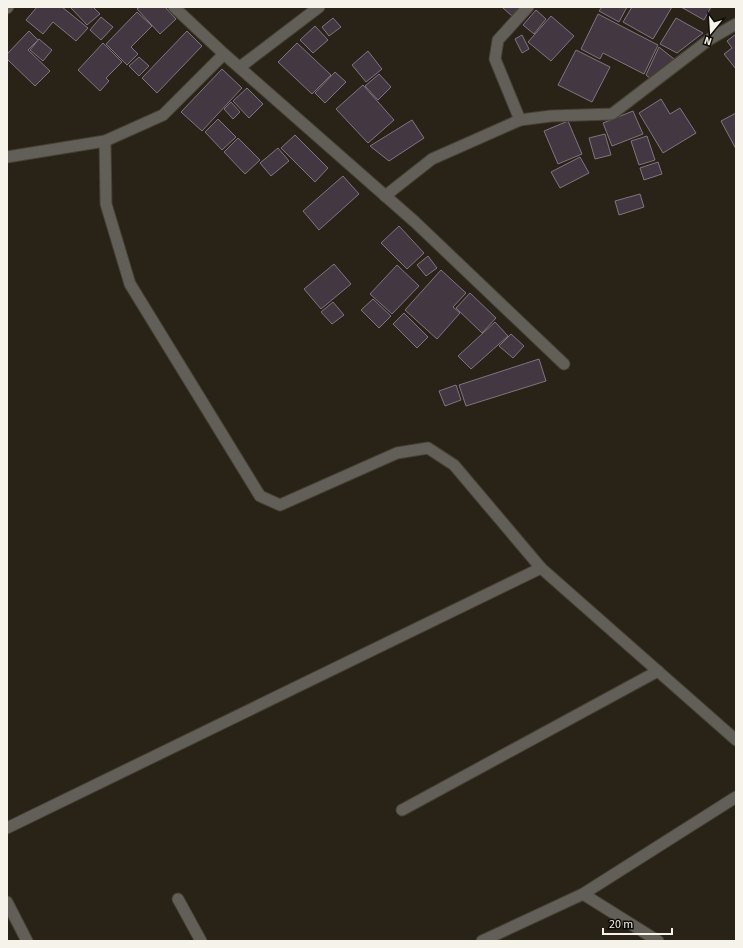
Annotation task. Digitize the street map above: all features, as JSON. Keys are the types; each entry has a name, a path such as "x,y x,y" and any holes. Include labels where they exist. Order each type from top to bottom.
{"street":[{"path":"174,7 224,54 415,222 564,364"},
{"path":"240,67 319,7"},
{"path":"520,120 495,59 498,40 528,7"},
{"path":"385,196 432,159 520,120 551,116 612,114 710,39 736,24"},
{"path":"7,157 105,141 163,115 224,54"},
{"path":"105,141 106,204 130,284 260,496 280,505 397,453 428,448 454,465 541,568 736,740"},
{"path":"7,828 541,568"},
{"path":"402,810 658,671"},
{"path":"482,941 583,894 736,797"},
{"path":"583,894 658,941"},
{"path":"178,899 201,941"},
{"path":"7,902 27,941"}],"building":[{"path":"37,7 62,7 88,28 76,41 53,22 43,34 26,20"},
{"path":"93,7 100,14 87,25 71,8"},
{"path":"140,7 165,7 176,19 160,34 137,9"},
{"path":"520,7 512,16 503,8"},
{"path":"602,7 627,7 619,22 599,11"},
{"path":"632,7 672,7 653,39 623,22"},
{"path":"681,7 711,7 704,20"},
{"path":"536,10 546,19 534,34 523,25"},
{"path":"137,12 152,26 131,47 138,54 127,65 106,44"},
{"path":"598,14 658,45 644,74 603,53 600,59 581,49"},
{"path":"551,16 574,36 551,61 528,42"},
{"path":"101,17 113,27 101,40 90,30"},
{"path":"333,18 341,27 329,36 322,27"},
{"path":"676,18 703,33 677,53 660,44"},
{"path":"315,26 328,40 313,53 300,40"},
{"path":"29,31 38,40 28,50 50,71 35,86 7,59 7,54"},
{"path":"187,31 202,46 157,93 142,78"},
{"path":"736,34 736,69 724,54 732,48 727,41"},
{"path":"522,35 529,49 522,53 515,39"},
{"path":"39,39 52,50 43,61 30,50"},
{"path":"103,43 122,62 106,78 109,81 100,91 78,70"},
{"path":"297,43 331,75 312,94 278,62"},
{"path":"659,47 674,59 651,79 646,75"},
{"path":"576,50 610,67 592,102 558,85"},
{"path":"368,51 382,69 366,82 352,65"},
{"path":"139,57 149,66 139,76 129,66"},
{"path":"222,69 242,88 202,131 181,112"},
{"path":"335,72 346,82 325,103 315,93"},
{"path":"379,74 391,87 378,100 365,86"},
{"path":"363,85 394,120 368,143 336,109"},
{"path":"247,88 263,104 249,118 233,101"},
{"path":"661,99 670,114 680,108 696,133 663,153 639,113"},
{"path":"231,102 240,112 233,119 224,109"},
{"path":"633,111 643,134 612,146 603,123"},
{"path":"736,113 736,149 721,121"},
{"path":"218,119 236,137 222,150 205,132"},
{"path":"412,120 424,138 389,161 370,146"},
{"path":"568,121 582,154 558,164 544,131"},
{"path":"605,134 611,155 595,159 589,138"},
{"path":"295,135 328,168 315,182 281,148"},
{"path":"647,136 655,160 639,165 631,141"},
{"path":"238,138 260,160 245,174 224,152"},
{"path":"278,148 289,161 271,176 260,163"},
{"path":"580,157 589,173 560,188 551,172"},
{"path":"658,162 662,174 644,180 640,168"},
{"path":"343,176 359,194 319,230 303,211"},
{"path":"640,194 644,207 619,215 615,201"},
{"path":"399,226 424,253 407,269 381,243"},
{"path":"428,256 437,268 426,276 417,265"},
{"path":"334,264 351,284 321,309 304,289"},
{"path":"397,265 419,286 392,314 370,294"},
{"path":"441,270 466,293 453,307 460,313 437,339 405,310"},
{"path":"470,293 496,318 482,333 456,308"},
{"path":"373,299 391,316 379,328 361,310"},
{"path":"333,302 344,315 332,324 321,312"},
{"path":"404,313 428,337 417,348 393,324"},
{"path":"495,322 508,336 471,369 458,356"},
{"path":"511,334 524,346 513,358 499,346"},
{"path":"539,359 546,381 466,406 459,385"},
{"path":"456,385 461,400 445,406 439,391"}]}
